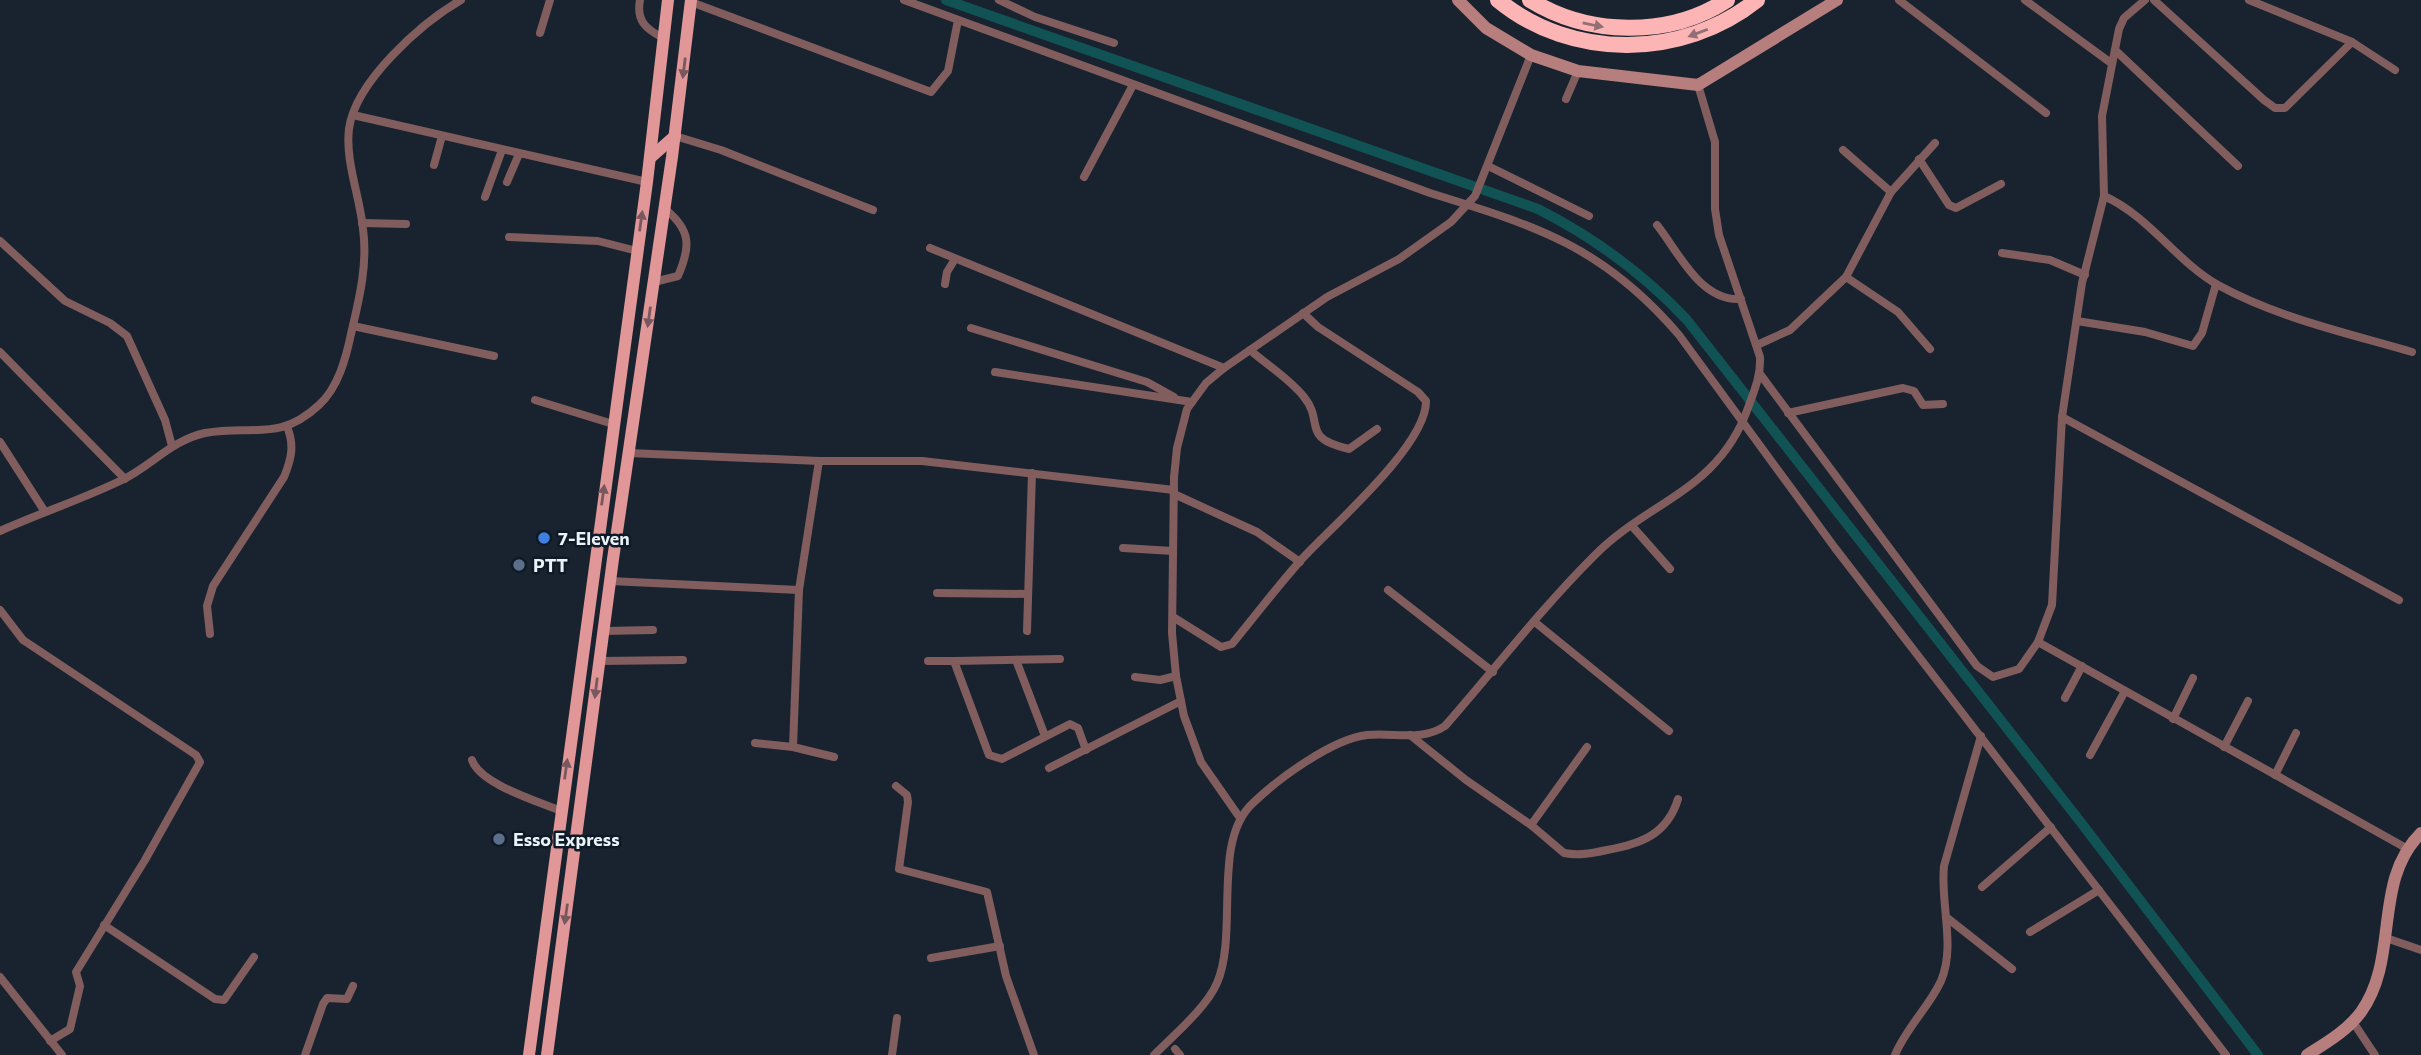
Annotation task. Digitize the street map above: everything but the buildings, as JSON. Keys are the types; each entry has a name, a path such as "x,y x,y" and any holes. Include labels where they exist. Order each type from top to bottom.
{"highway":[{"path":"1498,0 1546,30 1596,44 1622,46 1686,37 1722,23 1758,0"},
{"path":"1530,0 1577,21 1608,27 1669,23 1696,15 1727,0"}],"main road":[{"path":"528,1055 647,182 668,0"},
{"path":"1458,0 1486,28 1531,55 1578,72 1698,85 1837,0"},
{"path":"547,1055 610,582 675,136 691,1"},
{"path":"650,158 675,136"},
{"path":"2307,1055 2353,1022 2376,985 2386,938 2391,893 2406,848 2421,834"}],"street":[{"path":"0,531 125,479 172,446 204,433 287,427 300,422 322,402 337,378 353,326 364,269 362,223 350,148 349,130 353,115 372,80 388,62 447,3 461,0"},
{"path":"540,33 550,0"},
{"path":"640,0 640,20 646,29 663,38"},
{"path":"904,0 1133,85 1554,234 1613,272 1660,313 2225,1055"},
{"path":"999,0 1035,17 1114,43"},
{"path":"1899,0 2046,113"},
{"path":"2025,0 2111,63"},
{"path":"1760,374 1977,666 1993,677 2003,677 2019,670 2038,642 2048,620 2052,597 2062,417 2085,275 2104,195 2102,116 2111,63 2124,18 2145,0"},
{"path":"2154,0 2275,108 2285,108 2293,102 2352,43"},
{"path":"2249,0 2352,43 2395,71"},
{"path":"691,1 931,92 948,71 958,20"},
{"path":"2115,50 2238,166"},
{"path":"1240,818 1201,762 1181,701 1177,676 1172,617 1174,492 1182,423 1192,402 1206,383 1224,368 1303,313 1410,252 1451,222 1475,196 1531,55"},
{"path":"1566,99 1578,72"},
{"path":"1084,177 1133,85"},
{"path":"1154,1055 1216,986 1226,960 1232,848 1240,818 1253,803 1306,762 1344,741 1366,735 1433,734 1445,726 1594,555 1670,502 1706,473 1731,444 1743,423 1760,374 1758,345 1718,235 1715,209 1715,142 1698,85"},
{"path":"353,115 647,182"},
{"path":"434,165 442,136"},
{"path":"675,136 721,150 873,210"},
{"path":"1758,345 1790,330 1846,277 1891,192 1935,143"},
{"path":"485,197 502,150"},
{"path":"1843,150 1891,192"},
{"path":"507,182 519,154"},
{"path":"1919,159 1949,205 1962,206 2001,184"},
{"path":"1487,170 1590,216"},
{"path":"2104,195 2128,209 2216,284 2299,320 2412,352"},
{"path":"654,282 678,276 687,247 686,231 680,221 665,209"},
{"path":"362,223 406,224"},
{"path":"1657,225 1691,274 1723,297 1741,299"},
{"path":"509,237 598,241 637,251"},
{"path":"0,241 65,301 110,323 127,336 165,420 172,446"},
{"path":"930,248 1224,368"},
{"path":"2002,253 2050,260 2085,275"},
{"path":"945,284 947,272 955,259"},
{"path":"1846,277 1898,312 1930,349"},
{"path":"2077,321 2145,332 2193,346 2202,333 2216,284"},
{"path":"1172,617 1227,647 1347,511 1377,486 1415,434 1427,410 1426,401 1418,392 1318,327 1303,313"},
{"path":"353,326 494,355"},
{"path":"971,328 1147,382 1174,397"},
{"path":"1250,350 1307,400 1318,435 1328,443 1349,449 1377,429"},
{"path":"0,352 125,479"},
{"path":"995,372 1174,397 1192,402"},
{"path":"1788,413 1903,388 1914,391 1923,405 1943,404"},
{"path":"535,400 613,424"},
{"path":"2062,417 2399,600"},
{"path":"210,634 207,606 213,586 284,477 290,461 292,439 287,427"},
{"path":"0,442 45,512"},
{"path":"629,453 819,461 922,461 1174,492 1257,532 1300,562"},
{"path":"793,747 799,590 819,461"},
{"path":"1027,631 1032,473"},
{"path":"1632,526 1671,569"},
{"path":"1123,548 1173,551"},
{"path":"610,582 799,590"},
{"path":"1388,590 1493,672"},
{"path":"937,593 1028,594"},
{"path":"0,610 23,640 196,755 200,762 145,860 76,972 80,986 70,1029 50,1041"},
{"path":"1536,623 1669,731"},
{"path":"604,631 653,630"},
{"path":"2038,642 2406,848"},
{"path":"928,661 1060,659"},
{"path":"600,661 683,660"},
{"path":"1016,660 1045,736"},
{"path":"954,661 989,755 1002,759 1074,724 1086,750"},
{"path":"2065,698 2082,666"},
{"path":"1135,677 1160,680 1177,676"},
{"path":"2173,719 2193,678"},
{"path":"2090,755 2125,691"},
{"path":"1049,768 1181,701"},
{"path":"2224,747 2248,701"},
{"path":"2275,775 2296,733"},
{"path":"1409,735 1466,780 1531,825 1564,853 1590,854 1643,843 1668,821 1678,799"},
{"path":"1895,1055 1901,1040 1941,981 1946,952 1942,885 1944,866 1980,736"},
{"path":"755,743 793,747 834,757"},
{"path":"1531,825 1587,747"},
{"path":"472,760 475,770 489,780 561,811"},
{"path":"896,786 907,795 908,802 899,869 987,892 1006,976 1034,1055"},
{"path":"1982,887 2051,827"},
{"path":"2030,932 2099,890"},
{"path":"1946,917 2012,969"},
{"path":"104,925 215,999 224,1000 230,995 254,957"},
{"path":"2386,938 2421,950"},
{"path":"931,958 1000,946"},
{"path":"0,977 62,1055"},
{"path":"305,1055 327,998 347,999 353,986"},
{"path":"892,1055 897,1018"},
{"path":"2353,1022 2375,1055"}],"waterway":[{"path":"946,0 1538,209 1599,244 1636,272 1687,320 2079,820 2258,1055"}],"place":[{"name":"7-Eleven","path":"544,538"},
{"name":"PTT","path":"519,565"},
{"name":"Esso Express","path":"499,839"}]}
